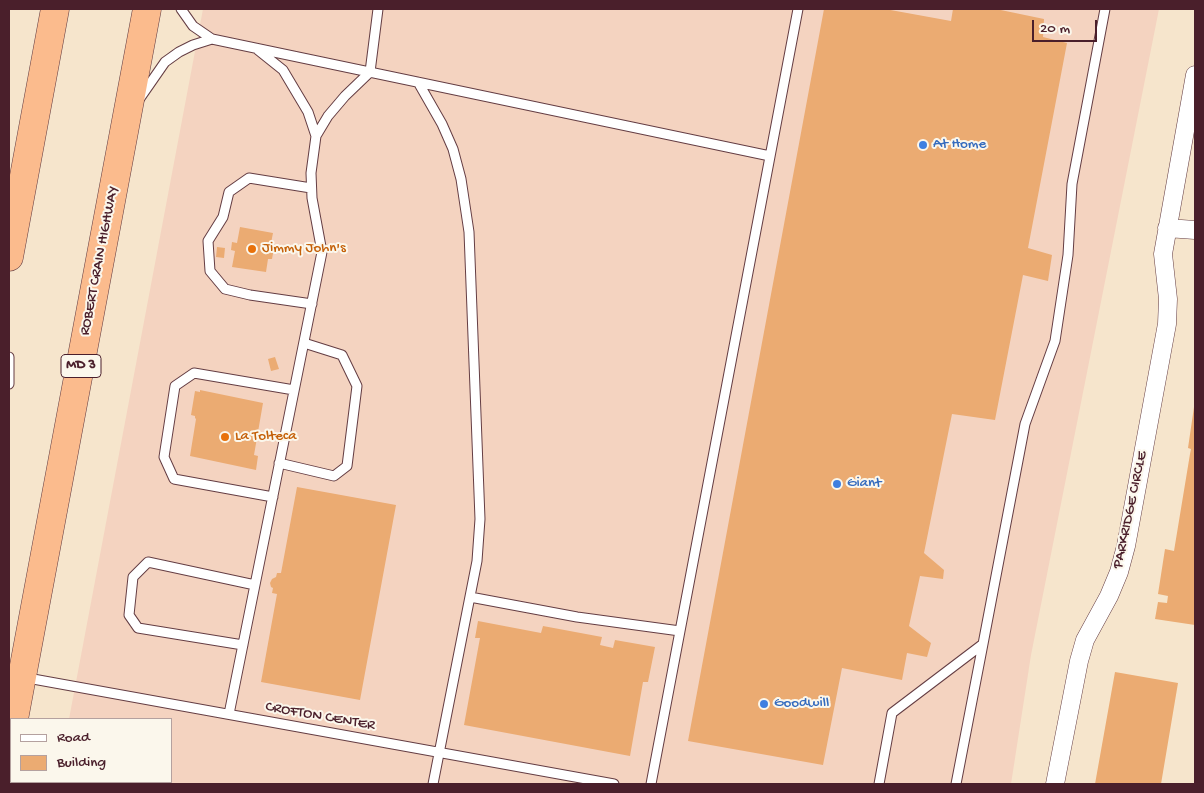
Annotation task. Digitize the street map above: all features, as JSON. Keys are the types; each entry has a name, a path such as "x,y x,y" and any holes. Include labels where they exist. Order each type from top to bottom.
{"highway":[{"path":"9,257 55,9"},
{"name":"ROBERT CRAIN HIGHWAY","path":"14,718 15,674 128,115 147,9"}],"street":[{"name":"PARKRIDGE CIRCLE","path":"1055,784 1078,662 1085,640 1109,596 1126,546 1167,324 1168,299 1163,254 1195,75"},
{"path":"1167,228 1195,230"}],"lane":[{"path":"182,9 193,26 212,39 770,156"},
{"path":"229,714 322,252 311,188 316,136 328,116 344,96 370,72 378,9"},
{"path":"651,784 798,9"},
{"path":"956,784 1025,424 1055,341 1068,255 1072,184 1106,9"},
{"path":"128,115 165,62 193,45 212,39"},
{"path":"256,48 282,70 308,112 316,136"},
{"path":"418,82 442,124 453,149 461,180 468,232 480,519 477,561 433,784"},
{"path":"311,188 249,178 229,192 223,217 208,240 210,271 225,289 250,295 312,304"},
{"path":"279,464 334,476 347,466 357,386 342,355 304,343"},
{"path":"9,357 9,384"},
{"path":"273,497 174,479 164,457 175,386 194,373 294,390"},
{"path":"243,645 138,628 129,615 133,577 148,562 255,585"},
{"path":"470,597 577,617 680,632"},
{"path":"879,784 892,713 983,644"},
{"name":"CROFTON CENTER","path":"15,674 614,784"}],"shaded area":[{"path":"203,9 1159,9 1031,655 1011,784 105,784 98,783 172,783 172,718 69,718"}],"building":[{"path":"824,9 885,9 951,21 953,9 996,9 1044,19 1043,37 1067,43 1028,248 1052,255 1048,281 1023,275 995,420 952,414 924,553 944,570 943,579 920,576 909,626 931,643 927,657 907,653 902,680 842,668 823,765 688,741"},
{"name":"Jimmy John's","path":"240,227 273,233 270,248 274,248 272,259 268,259 266,272 232,267 235,251 231,250 232,242 237,243"},
{"path":"217,247 225,248 224,258 216,257"},
{"path":"275,357 279,369 271,371 268,359"},
{"name":"La Tolteca","path":"200,390 263,403 254,455 258,456 256,470 190,456 196,419 195,416 191,415 195,391 200,392"},
{"path":"1194,407 1195,625 1155,619 1158,602 1167,603 1168,596 1158,594 1165,549 1174,551 1191,449 1188,448"},
{"path":"297,487 396,505 360,700 261,682 277,594 272,593 273,588 270,583 277,573 281,573"},
{"path":"478,621 541,633 543,626 602,637 600,645 613,648 615,640 655,647 648,682 643,682 630,756 464,725 480,638 475,638"},
{"path":"1115,672 1178,683 1161,784 1095,784"}],"place":[{"name":"At Home","path":"923,145"},
{"name":"Jimmy John's","path":"252,249"},
{"name":"La Tolteca","path":"225,437"},
{"name":"Giant","path":"837,484"},
{"name":"Goodwill","path":"764,704"}]}
